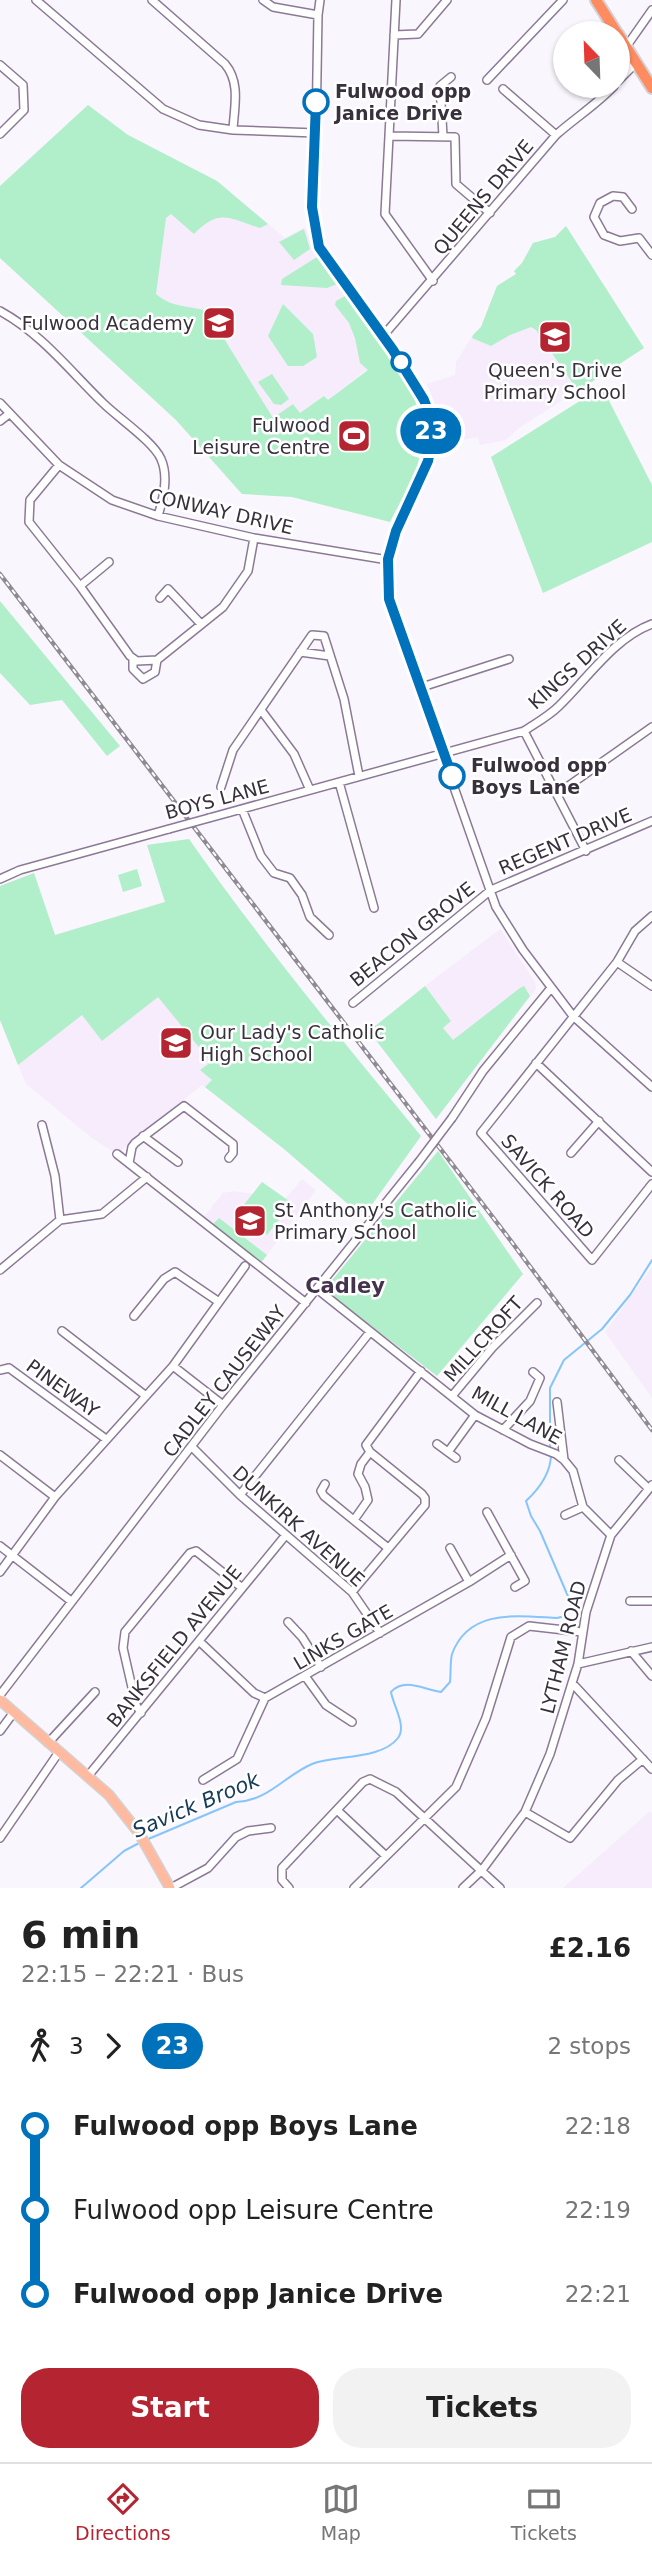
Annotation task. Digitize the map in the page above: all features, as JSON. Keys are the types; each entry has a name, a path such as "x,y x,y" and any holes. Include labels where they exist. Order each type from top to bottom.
{"highway":[{"path":"596,0 609,21"},
{"path":"630,53 652,88"}],"main road":[{"path":"0,1697 48,1743 109,1795 139,1833 171,1888"}],"street":[{"path":"36,0 163,109 199,125 233,131 316,133"},
{"path":"152,0 233,74 236,86 233,131"},
{"path":"264,0 273,7 318,15"},
{"path":"320,0 312,207 319,247 383,336 424,400 431,430 428,461 396,531 388,559 389,599 496,907 509,930 573,1016 652,1087"},
{"path":"396,0 385,214 433,281"},
{"path":"394,35 418,34 447,0"},
{"path":"487,80 563,0"},
{"path":"630,41 652,10"},
{"path":"630,69 636,63"},
{"path":"0,65 23,85 24,110 0,134"},
{"path":"443,136 440,86 451,77"},
{"path":"503,89 556,135"},
{"name":"QUEENS DRIVE","path":"383,336 556,135 575,117 602,98"},
{"path":"389,136 455,137 456,184 490,213"},
{"path":"632,209 622,197 613,195 600,203 594,217 604,235 620,241 639,238 652,255"},
{"path":"0,311 57,354 104,404 138,433 161,458 165,488 158,516"},
{"name":"CONWAY DRIVE","path":"0,403 59,465 112,500 158,516 254,538 388,559"},
{"path":"0,421 9,414"},
{"path":"59,465 30,500 29,522 133,659 133,669 143,679 155,672 157,660"},
{"path":"133,659 145,662 157,660 223,607 248,571 254,538"},
{"path":"79,586 109,562"},
{"path":"160,598 168,589 201,624"},
{"name":"KINGS DRIVE","path":"444,753 524,732 557,708 603,659 641,628 652,624"},
{"path":"222,787 233,750 312,635 324,636 344,699 359,776"},
{"path":"300,652 330,656"},
{"path":"419,688 509,659"},
{"path":"261,710 294,754 310,790"},
{"path":"557,794 652,727"},
{"path":"524,732 586,850"},
{"name":"BOYS LANE","path":"0,879 20,870 444,753"},
{"path":"339,782 374,908"},
{"path":"242,809 261,856 274,873 290,878 302,895 310,917 329,934"},
{"name":"REGENT DRIVE","path":"491,890 652,821"},
{"name":"BEACON GROVE","path":"353,1003 491,890"},
{"path":"652,916 635,931 617,962 536,1063 652,1172"},
{"path":"617,962 652,986"},
{"name":"CADLEY CAUSEWAY","path":"0,1697 223,1405 418,1163 483,1071 551,988"},
{"name":"SAVICK ROAD","path":"536,1063 481,1133 592,1260 652,1184"},
{"path":"129,1163 132,1147 184,1106 233,1144 233,1153 229,1158"},
{"path":"571,1153 599,1121"},
{"path":"35,1132 43,1128 55,1176 60,1220"},
{"path":"143,1136 177,1162"},
{"path":"168,1153 174,1146"},
{"path":"117,1154 306,1303"},
{"path":"1,1272 60,1220 102,1214 147,1177"},
{"path":"0,1572 55,1497 173,1366 245,1266"},
{"path":"134,1316 164,1279 175,1272 219,1301"},
{"name":"MILL LANE","path":"317,1289 475,1415 564,1460 573,1471 583,1507 611,1535"},
{"name":"MILLCROFT","path":"452,1396 492,1348 537,1303"},
{"path":"67,1332 146,1396"},
{"path":"240,1495 370,1332"},
{"name":"PINEWAY","path":"6,1366 106,1439"},
{"path":"173,1366 223,1405"},
{"path":"352,1592 425,1505 425,1498 367,1449 367,1442 421,1371"},
{"path":"503,1430 530,1401 540,1378 533,1372"},
{"path":"556,1402 564,1460"},
{"path":"447,1451 475,1415"},
{"path":"437,1444 456,1458"},
{"name":"DUNKIRK AVENUE","path":"192,1447 285,1536 352,1592 380,1633"},
{"path":"354,1520 368,1500 358,1474 360,1464 370,1452"},
{"path":"0,1455 55,1497"},
{"path":"619,1460 650,1487"},
{"path":"325,1484 321,1491 324,1496 386,1551"},
{"name":"LYTHAM ROAD","path":"463,1888 482,1870 525,1812 550,1754 578,1664 586,1612 611,1535 650,1487"},
{"path":"565,1515 583,1507"},
{"path":"487,1512 525,1580 515,1587"},
{"name":"BANKSFIELD AVENUE","path":"88,1776 285,1536"},
{"path":"0,1546 71,1601"},
{"path":"450,1548 469,1582"},
{"path":"141,1713 136,1704 123,1639 125,1632 190,1553 196,1551 241,1587"},
{"name":"LINKS GATE","path":"265,1698 469,1582 511,1555"},
{"path":"630,1601 652,1601"},
{"path":"288,1622 302,1637 321,1667"},
{"path":"354,1888 456,1787 486,1718 511,1637 529,1626 582,1632"},
{"path":"199,1640 254,1693 265,1698 237,1759 203,1780"},
{"path":"578,1664 652,1647"},
{"path":"631,1651 652,1676"},
{"path":"305,1676 326,1704 352,1721"},
{"path":"572,1683 652,1769"},
{"path":"48,1743 95,1692"},
{"path":"0,1731 14,1712"},
{"path":"0,1838 59,1752"},
{"path":"525,1812 570,1838 618,1780 643,1759"},
{"path":"289,1888 282,1880 282,1868 363,1782 373,1779 396,1792 499,1888"},
{"path":"338,1811 386,1856"},
{"path":"171,1888 208,1868 236,1836 248,1831 271,1828"}],"shaded area":[{"name":"Fulwood Academy","path":"88,105 128,135 217,181 285,238 305,227 317,257 387,350 377,365 362,373 327,401 324,396 300,413 293,404 242,494 176,420 0,258 0,186"},
{"name":"Queen's Drive Primary School","path":"566,226 644,348 519,428 506,440 480,445 478,437 440,445 437,408 427,384 455,375 456,362 481,327 497,286 516,274 514,271 522,263 533,243 555,237"},
{"name":"Our Lady's Catholic High School","path":"189,839 234,903 317,1010 421,1136 363,1217 284,1149 202,1085 117,1154 92,1138 26,1084 0,1020 0,886 34,873 55,935 165,902 147,845"},
{"path":"500,929 535,982 536,989 436,1119 369,1031"},
{"name":"St Anthony's Catholic Primary School","path":"302,1179 316,1190 260,1264 203,1218 223,1193 234,1191 253,1194 262,1182 285,1199"},
{"path":"652,1267 652,1398 605,1332"},
{"path":"650,1811 652,1888 563,1888"}],"green space":[{"name":"Fulwood Academy","path":"88,105 128,135 217,181 268,224 260,228 232,219 218,218 194,234 171,214 166,218 156,294 174,304 207,311 273,418 293,404 300,413 324,396 328,400 368,370 360,363 355,338 349,323 335,305 336,301 345,296 390,351 413,394 420,417 422,440 416,470 390,522 292,497 242,494 176,420 0,258 0,186"},
{"path":"566,226 644,348 578,391 536,330 531,327 491,346 472,338 481,327 497,286 516,274 514,271 522,263 533,243 555,237"},
{"path":"304,229 310,249 294,260 279,242"},
{"path":"317,257 337,284 327,288 281,285 282,279"},
{"path":"283,304 313,334 317,357 303,366 288,366 268,336"},
{"path":"272,374 289,399 281,405 274,404 258,382"},
{"path":"602,387 652,485 652,542 543,593 491,457"},
{"path":"0,601 120,746 107,756 62,700 30,705 0,673"},
{"name":"Our Lady's Catholic High School","path":"189,839 273,953 421,1136 363,1217 284,1149 205,1087 212,1080 200,1070 211,1062 158,997 102,1041 82,1015 18,1065 0,1020 0,886 34,873 55,935 165,902 147,845"},
{"path":"137,869 142,886 123,892 118,875"},
{"path":"425,986 451,1021 443,1028 453,1040 520,988 524,986 530,996 436,1119 369,1031"},
{"path":"438,1151 523,1274 437,1376 324,1290"},
{"path":"262,1182 292,1203 267,1235 240,1215 245,1209 242,1207"},
{"path":"219,1218 267,1255 260,1264 212,1225"}],"waterway":[{"name":"Savick Brook","path":"550,1449 550,1388 564,1360 602,1329 630,1295 652,1260"},
{"name":"Savick Brook","path":"146,1840 236,1802 247,1801 267,1793 312,1764 369,1754 390,1745 398,1738 401,1728 391,1692 402,1685 441,1692 450,1682 452,1654 460,1639 482,1622 511,1616 565,1616 570,1609 570,1601 526,1501 544,1480 551,1454"},
{"name":"Savick Brook","path":"81,1888 124,1851 141,1842"}],"railway":[{"path":"0,574 511,1241 652,1430"}],"bus line":[{"name":"23","path":"316,102 312,207 319,247 393,350 424,400 429,413 431,445 428,461 396,531 388,559 389,599 452,776"}],"place":[{"name":"Fulwood opp Janice Drive","path":"316,102"},
{"name":"Fulwood Academy","path":"219,323"},
{"name":"Queen's Drive Primary School","path":"555,337"},
{"name":"Fulwood Leisure Centre","path":"354,436"},
{"name":"Fulwood opp Boys Lane","path":"452,776"},
{"name":"Our Lady's Catholic High School","path":"176,1043"},
{"name":"St Anthony's Catholic Primary School","path":"250,1221"}],"district":[{"name":"Cadley","path":"345,1286"}]}
